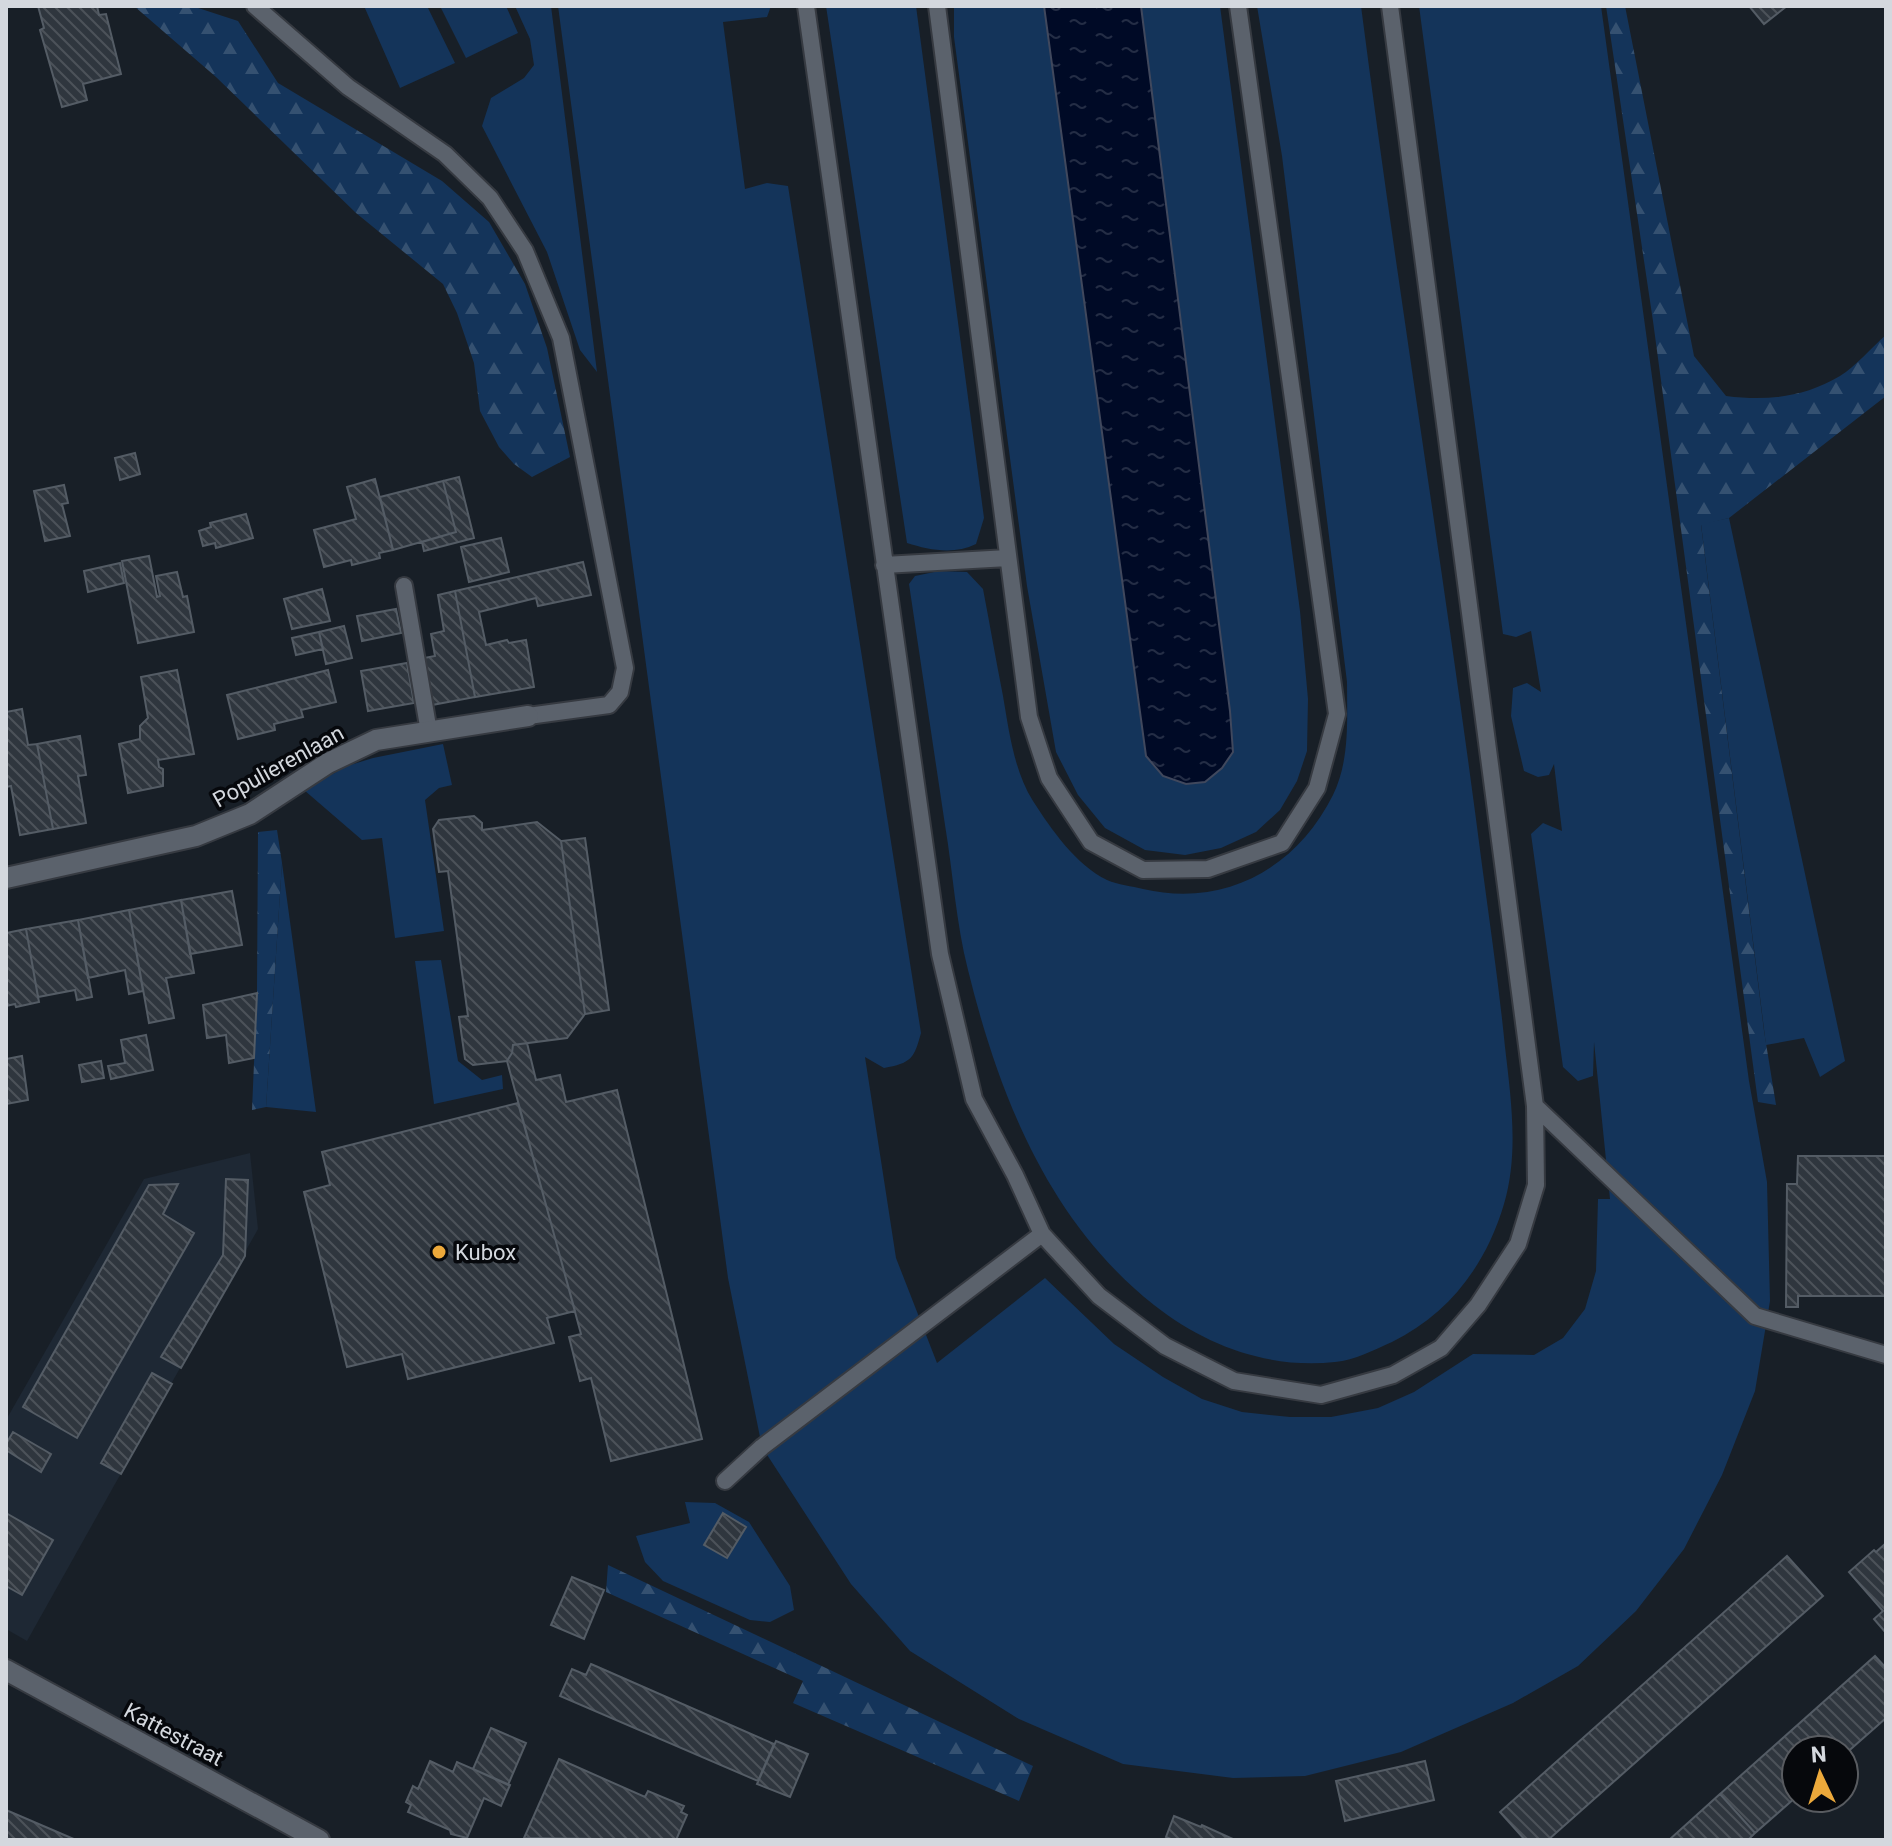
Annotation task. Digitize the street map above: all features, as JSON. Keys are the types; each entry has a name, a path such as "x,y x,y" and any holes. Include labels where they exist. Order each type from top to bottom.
{"street":[{"name":"Populierenlaan","path":"6,878 196,836 250,814 328,763 376,740 528,716"},
{"name":"Kattestraat","path":"6,1670 315,1839"}],"lane":[{"path":"255,6 348,87 445,154 490,198 525,251 561,338 625,668 620,692 609,705 528,716"},
{"path":"806,6 940,954 974,1099 1015,1175 1042,1234 1099,1296 1165,1346 1234,1381 1321,1395 1393,1375 1441,1348 1478,1305 1518,1244 1536,1185 1535,1106 1390,6"},
{"path":"937,6 1029,717 1049,778 1091,842 1143,870 1208,869 1282,843 1317,788 1337,714 1238,6"},
{"path":"884,565 1008,558"},
{"path":"404,586 429,732"},
{"path":"1535,1106 1755,1316 1886,1355"},
{"path":"725,1481 762,1447 1042,1234"}],"shaded area":[{"path":"250,1153 258,1229 27,1641 6,1629 6,1420 144,1179"}],"green space":[{"path":"134,6 192,6 238,21 278,83 442,181 489,222 525,284 547,348 570,457 532,477 514,464 499,447 480,411 474,363 457,313 443,284 356,213 216,77"},
{"path":"364,6 427,6 455,63 400,88"},
{"path":"440,6 506,6 518,33 466,58"},
{"path":"515,6 551,6 597,372 580,350 547,252 482,126 491,98 524,78 534,65 530,39"},
{"path":"558,6 771,6 767,17 723,22 745,189 767,183 788,186 921,1033 916,1049 906,1062 884,1068 865,1057 896,1258 937,1363 1045,1278 1114,1344 1202,1399 1242,1412 1331,1417 1378,1408 1414,1392 1473,1354 1534,1355 1563,1338 1585,1309 1596,1271 1598,1199 1610,1199 1594,1042 1593,1076 1578,1081 1563,1067 1531,834 1543,823 1562,831 1554,764 1549,775 1538,777 1524,771 1511,716 1513,688 1527,683 1541,692 1531,631 1516,637 1503,634 1419,6 1601,6 1749,1081 1767,1182 1770,1301 1755,1391 1722,1475 1684,1549 1636,1611 1578,1666 1513,1703 1401,1752 1305,1776 1233,1778 1123,1764 1019,1719 910,1651 851,1584 762,1447 728,1278"},
{"path":"826,6 916,6 984,518 976,544 968,547 942,550 907,543"},
{"path":"954,6 1044,6 1146,756 1163,776 1222,768 1233,752 1141,6 1220,6 1300,611 1308,699 1307,751 1297,781 1280,810 1256,832 1221,848 1185,855 1145,850 1105,828 1078,795 1056,752 1027,586 954,37"},
{"path":"1257,6 1361,6 1468,757 1500,1001 1512,1126 1509,1185 1504,1204 1487,1247 1463,1285 1448,1302 1412,1331 1364,1354 1335,1362 1286,1362 1239,1352 1174,1320 1117,1272 1085,1235 1057,1196 1033,1154 995,1064 964,952 909,584 915,576 939,571 967,572 983,589 1010,737 1021,777 1056,834 1075,856 1107,880 1173,893 1202,893 1229,887 1254,877 1278,862 1299,844 1318,821 1333,795 1342,768 1347,682 1282,156"},
{"path":"1606,6 1625,6 1694,356 1726,396 1770,398 1812,389 1846,372 1886,335 1886,396 1729,518 1701,525 1764,1031 1776,1105 1758,1102 1653,321"},
{"path":"1729,518 1845,1061 1820,1077 1804,1038 1766,1045 1701,524"},
{"path":"443,744 452,785 439,788 425,800 444,931 395,938 382,838 362,840 304,790 347,766"},
{"path":"277,830 282,863 266,1107 252,1110 257,993 258,832"},
{"path":"282,863 316,1112 266,1107"},
{"path":"441,960 458,1061 482,1080 502,1075 503,1089 434,1104 415,961"},
{"path":"685,1502 715,1503 749,1522 790,1586 794,1610 770,1622 750,1620 663,1581 645,1562 636,1536 690,1523"},
{"path":"608,1565 1033,1766 1019,1801 793,1703 803,1681 606,1592"}],"water":[{"path":"1044,6 1141,6 1230,711 1233,752 1222,768 1205,782 1186,784 1163,776 1146,756"}],"building":[{"path":"38,6 97,6 99,15 106,14 121,74 83,84 87,100 62,107 40,30 44,28"},
{"path":"1749,6 1787,6 1764,24"},
{"path":"135,453 140,474 120,480 115,458"},
{"path":"459,477 474,538 424,551 422,542 456,532 443,481"},
{"path":"375,479 393,550 379,553 380,558 352,565 351,560 324,567 314,530 356,519 347,487"},
{"path":"443,481 456,532 393,550 380,497"},
{"path":"64,485 68,503 62,504 70,536 45,541 34,491"},
{"path":"246,514 253,538 216,548 215,543 203,546 199,531 211,527 210,523"},
{"path":"501,538 509,572 469,582 461,547"},
{"path":"149,556 157,597 160,596 156,576 177,572 183,597 187,596 194,632 138,643 122,561"},
{"path":"583,562 591,595 538,606 536,598 479,612 486,645 526,640 534,687 475,697 455,591"},
{"path":"120,563 124,583 88,592 84,571"},
{"path":"322,589 330,621 292,629 284,599"},
{"path":"455,591 475,697 432,705 424,658 435,656 431,634 444,631 438,595"},
{"path":"396,609 401,633 362,641 357,616"},
{"path":"344,626 352,658 326,664 319,632"},
{"path":"319,632 323,649 296,655 292,638"},
{"path":"407,663 414,703 368,711 361,671"},
{"path":"177,670 194,754 158,760 159,767 163,769 163,786 128,793 119,744 140,739 140,726 148,718 141,677"},
{"path":"328,670 336,702 301,710 303,717 274,724 275,730 238,739 227,695"},
{"path":"22,709 28,745 37,744 53,829 20,835 11,786 6,787 6,712"},
{"path":"80,736 86,775 78,776 86,823 53,829 37,744"},
{"path":"474,816 482,823 482,830 537,822 561,841 585,1014 567,1038 513,1045 507,1061 473,1065 465,1059 459,1017 468,1016 448,871 439,872 433,829 439,820"},
{"path":"585,838 609,1010 585,1014 561,841"},
{"path":"232,891 242,945 190,954 181,900"},
{"path":"181,900 194,973 166,978 174,1018 149,1023 129,910"},
{"path":"129,910 143,991 129,994 125,970 88,978 78,920"},
{"path":"78,920 92,997 77,1000 75,990 38,997 26,929"},
{"path":"26,929 39,1002 6,1006 6,933"},
{"path":"257,993 254,1058 229,1063 226,1035 207,1038 203,1005"},
{"path":"146,1035 153,1070 111,1079 108,1066 125,1063 121,1040"},
{"path":"527,1043 536,1080 560,1075 566,1102 617,1090 702,1439 611,1461 591,1378 580,1381 569,1337 581,1334 507,1061 513,1045"},
{"path":"22,1056 28,1100 6,1104 6,1059"},
{"path":"101,1061 104,1078 82,1082 79,1065"},
{"name":"Kubox","path":"518,1103 575,1311 547,1318 554,1343 408,1379 402,1354 347,1367 304,1192 330,1185 322,1152"},
{"path":"1798,1156 1886,1156 1886,1296 1798,1296 1798,1307 1786,1307 1787,1184 1797,1184"},
{"path":"226,1179 248,1180 245,1256 181,1368 161,1357 223,1255"},
{"path":"178,1184 163,1214 194,1233 77,1438 23,1407 149,1185"},
{"path":"152,1373 172,1384 121,1474 101,1463"},
{"path":"13,1432 51,1454 41,1472 6,1450"},
{"path":"6,1513 53,1540 22,1595 6,1586"},
{"path":"723,1513 746,1527 727,1558 704,1545"},
{"path":"1886,1543 1886,1633 1874,1619 1883,1611 1849,1572"},
{"path":"1787,1556 1823,1596 1548,1840 1525,1840 1500,1812"},
{"path":"572,1577 604,1590 584,1639 551,1625"},
{"path":"1875,1656 1886,1668 1886,1718 1860,1741 1860,1734 1787,1734"},
{"path":"591,1664 774,1744 758,1781 560,1696 572,1669 586,1675"},
{"path":"491,1728 526,1743 508,1785 473,1769"},
{"path":"776,1741 808,1754 790,1797 757,1784"},
{"path":"1780,1741 1780,1811 1755,1833 1720,1794"},
{"path":"559,1759 645,1797 648,1791 684,1806 681,1812 687,1815 676,1840 524,1838"},
{"path":"430,1761 453,1772 457,1762 510,1785 501,1806 484,1798 467,1838 451,1834 450,1830 408,1812 411,1805 406,1802 413,1786 418,1789"},
{"path":"1425,1761 1434,1800 1345,1821 1336,1781"},
{"path":"1720,1794 1755,1833 1748,1840 1669,1840"},
{"path":"6,1810 76,1840 6,1840"},
{"path":"1174,1816 1235,1840 1173,1840 1166,1837"}],"place":[{"name":"Kubox","path":"439,1252"}]}
